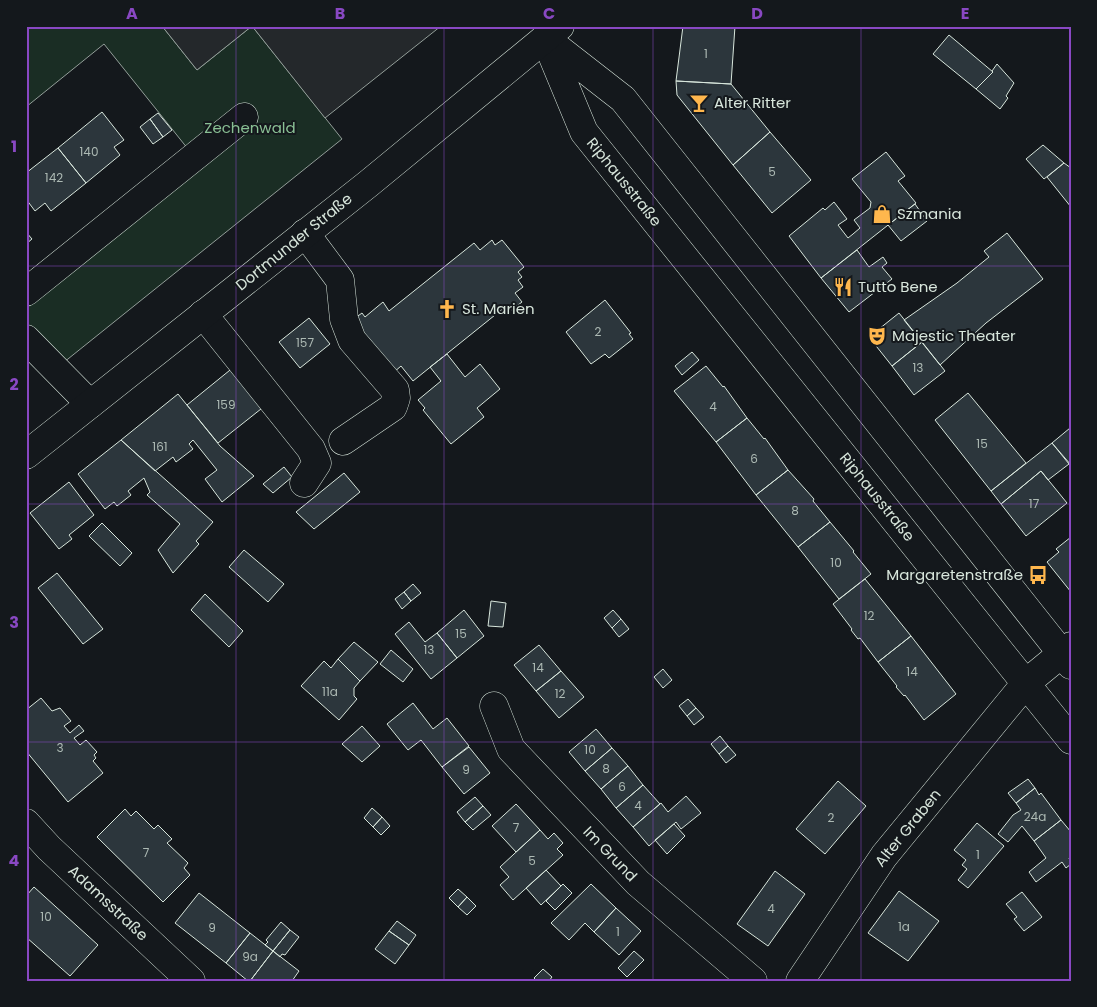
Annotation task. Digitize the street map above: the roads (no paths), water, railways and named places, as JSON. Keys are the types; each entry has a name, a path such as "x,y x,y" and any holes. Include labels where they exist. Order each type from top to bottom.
{"street":[{"name":"Dortmunder Straße","path":"26,455 305,234 547,30"},
{"path":"547,30 622,99 1068,654"},
{"name":"Riphausstraße","path":"547,30 584,132 1071,740"},
{"path":"26,292 244,117"},
{"path":"305,234 340,280 344,319 352,340 395,390 396,398 393,407 343,441"},
{"path":"203,314 311,449 317,463 304,483"},
{"path":"26,339 90,404"},
{"name":"Alter Graben","path":"800,981 884,856 1026,683 1068,654"},
{"name":"Im Grund","path":"494,706 511,749 638,883 752,981"},
{"name":"Adamsstraße","path":"26,823 49,848 191,981"}],"place":[{"name":"Alter Ritter","path":"699,103"},
{"name":"Szmania","path":"882,214"},
{"name":"Tutto Bene","path":"843,287"},
{"name":"St. Marien","path":"447,309"},
{"name":"Majestic Theater","path":"877,336"},
{"name":"Margaretenstraße","path":"1038,575"}],"park label":[{"name":"Zechenwald","path":"250,128"}]}
